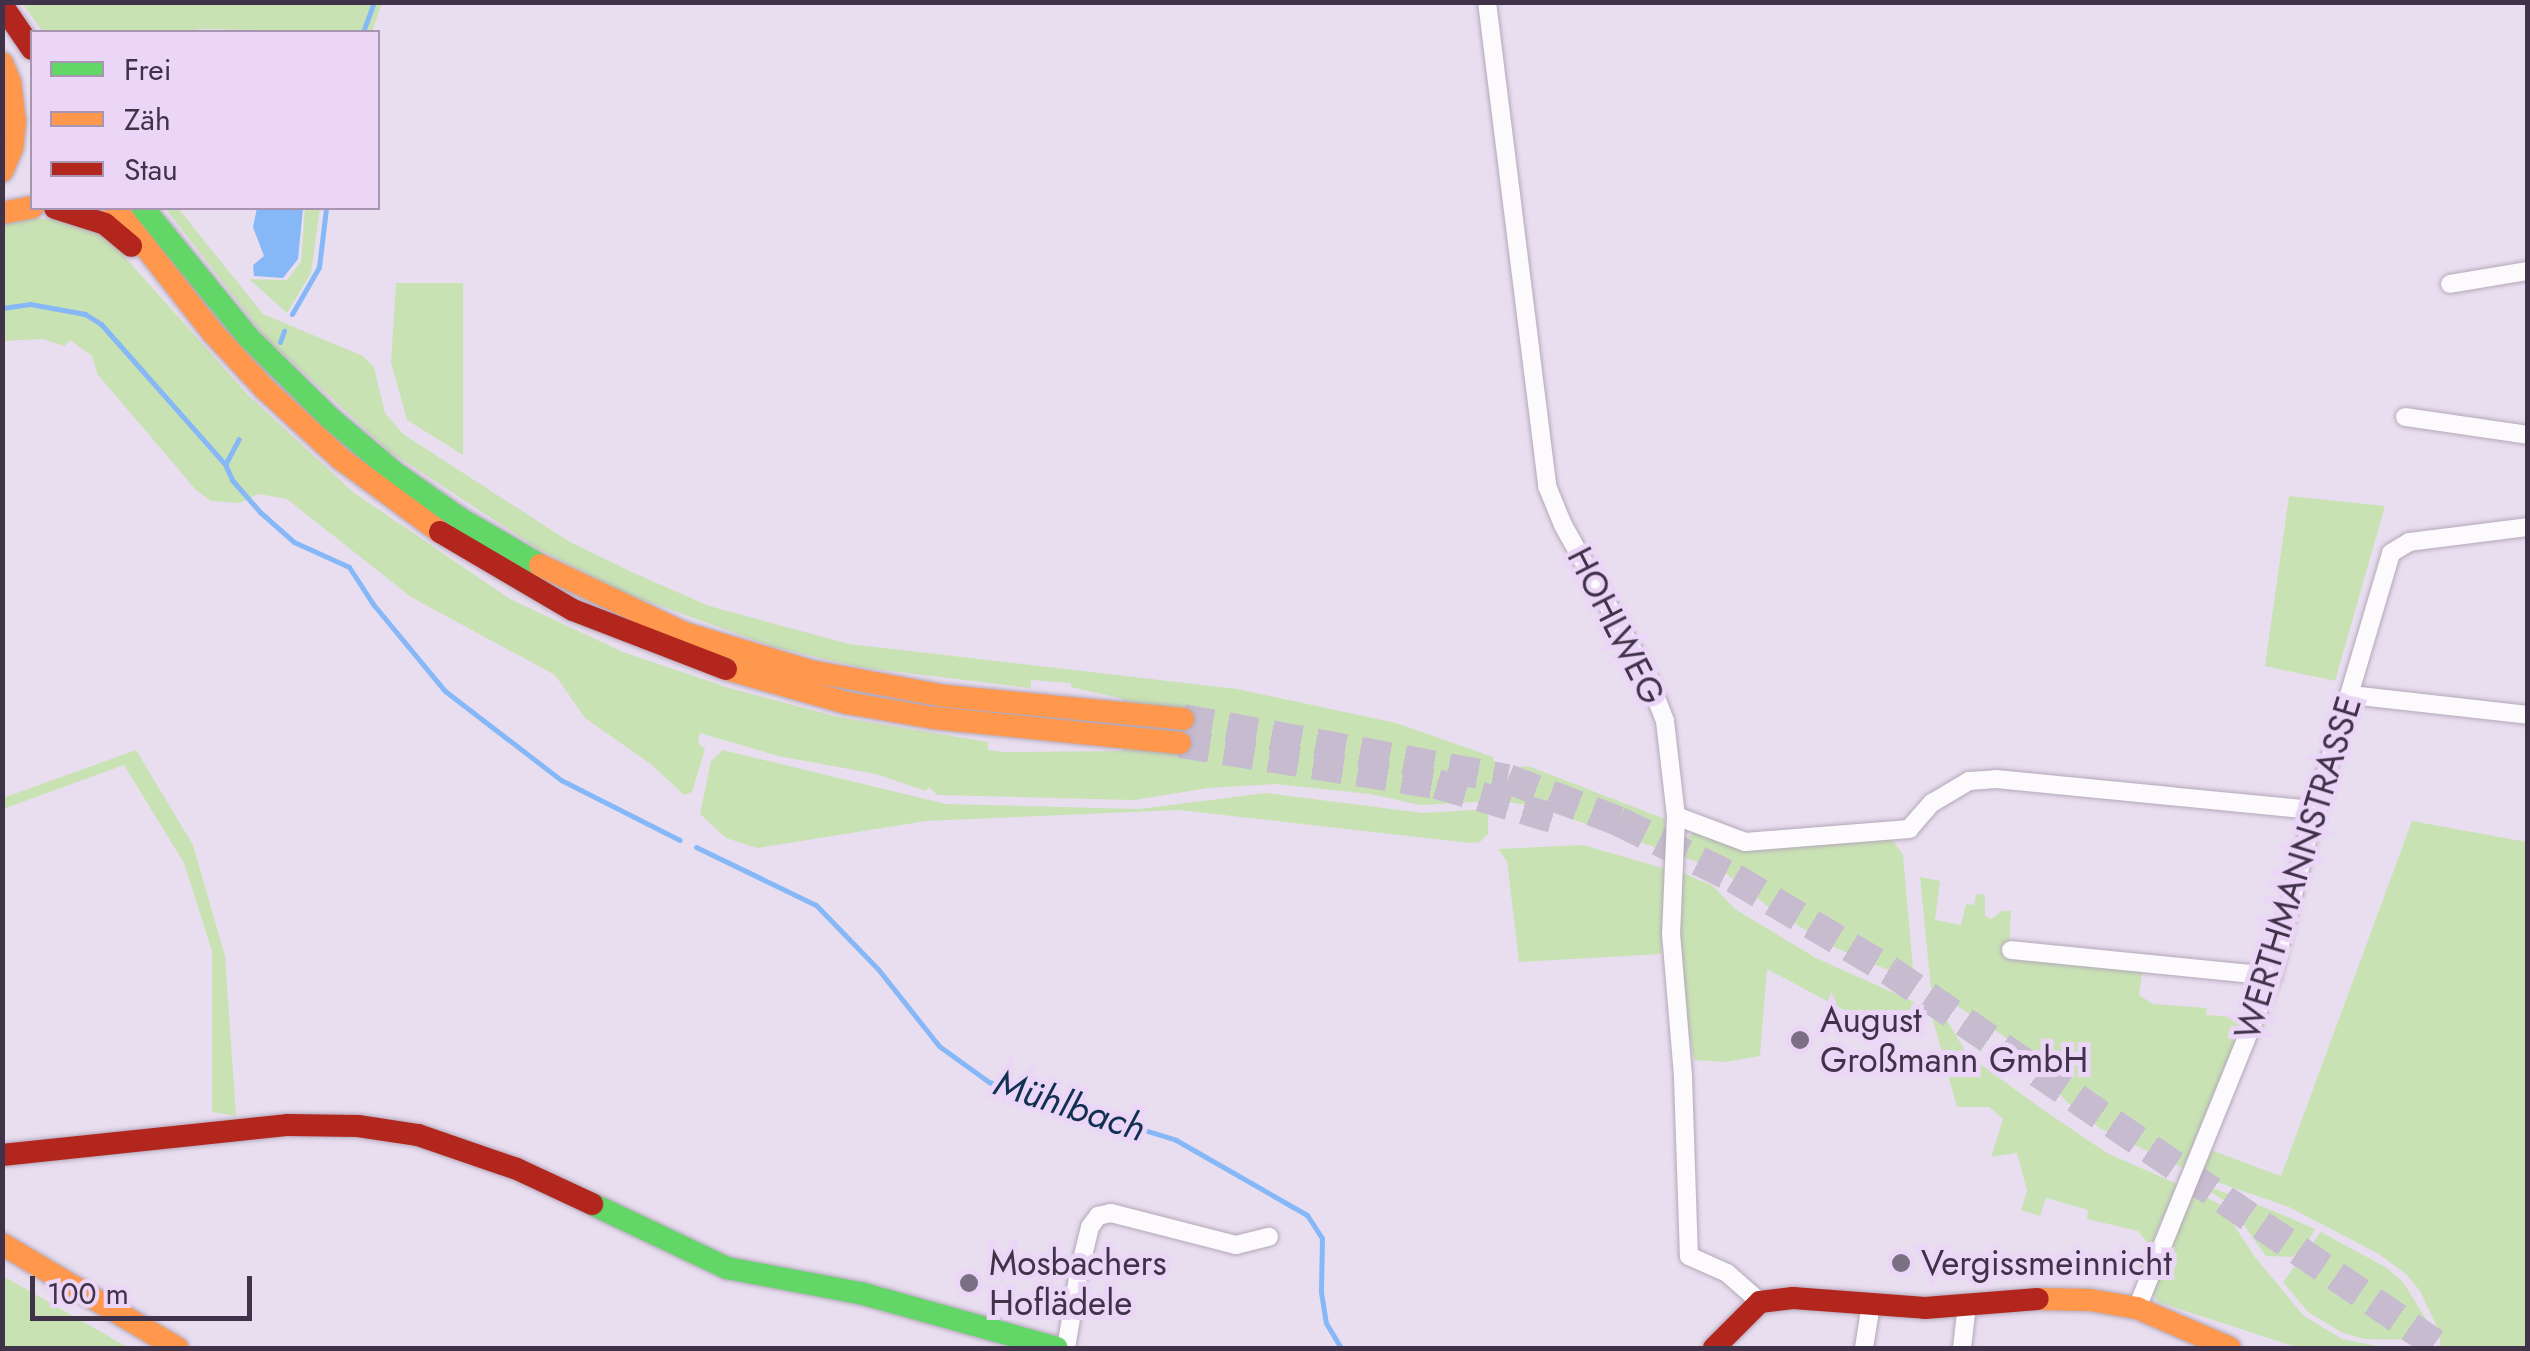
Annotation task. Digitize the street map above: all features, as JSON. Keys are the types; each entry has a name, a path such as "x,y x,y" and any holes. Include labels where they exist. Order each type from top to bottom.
{"main road":[{"path":"2,5 30,46"},
{"path":"2,45 30,86"},
{"path":"2,63 10,82 15,121 12,148 2,171"},
{"path":"2,213 30,207"},
{"path":"61,210 105,224 183,297"},
{"path":"117,210 183,297 266,390 386,495 519,582 629,636 724,671 847,704 923,716 1180,743"},
{"path":"146,210 249,338 352,438 458,518 586,590 684,633 810,672 945,696 1183,719"},
{"path":"2,1155 288,1125 358,1126 418,1135 517,1169 727,1268 864,1294 1057,1348"},
{"path":"2,1244 177,1348"},
{"path":"1714,1348 1760,1302 1792,1298 1967,1305 2050,1298 2137,1308 2230,1348"}],"street":[{"name":"HOHLWEG","path":"1487,2 1547,486 1658,701 1665,722 1676,816 1671,933 1683,1077 1689,1256 1727,1273 1760,1302"},
{"path":"2450,284 2528,270"},
{"path":"2405,417 2528,435"},
{"name":"WERTHMANNSTRASSE","path":"2137,1308 2272,976 2315,810 2391,553 2410,542 2528,526"},
{"path":"2351,696 2528,715"},
{"path":"1676,816 1745,842 1909,829 1932,803 1970,782 1996,778 2315,810"},
{"path":"2010,950 2272,976"},
{"path":"1066,1348 1090,1227 1098,1216 1112,1213 1236,1245 1269,1237"},
{"path":"1864,1348 1872,1304"},
{"path":"1962,1348 1967,1305"}],"green space":[{"path":"22,3 382,3 373,30 42,30"},
{"path":"167,210 180,210 263,314 363,356 374,367 385,413 403,434 570,542 634,573 709,606 849,644 1237,689 1396,723 1493,757 1497,770 1490,801 1420,805 1370,794 1275,784 1208,788 1134,800 937,795 929,787 926,791 876,774 778,756 700,733 698,743 705,749 692,792 684,795 652,765 585,718 555,675 411,597 287,499 258,494 240,503 211,501 196,490 98,375 92,356 70,340 64,346 43,339 3,341 3,225 29,218 56,219 107,237 248,395 353,492 510,599 623,652 729,688 838,717 988,742 988,750 1004,752 1122,751 1123,699 1071,687 1071,683 1031,680 1031,688 858,667 774,647 622,592 537,548 389,451 267,339"},
{"path":"305,210 320,210 311,273 287,313 249,279 287,280 301,262"},
{"path":"396,283 463,283 463,455 407,420 391,362"},
{"path":"2289,496 2385,506 2335,681 2265,666"},
{"path":"136,750 193,845 225,956 236,1116 212,1112 212,951 184,863 124,765 3,809 3,798"},
{"path":"723,750 946,804 1139,809 1266,793 1423,813 1488,809 1488,834 1480,842 1470,843 1179,810 926,821 757,848 726,838 700,814 711,761"},
{"path":"1528,766 1665,819 1666,851 1533,806 1508,802 1502,795 1506,781 1515,768"},
{"path":"2412,821 2527,842 2527,1348 2441,1348 2438,1329 2420,1291 2407,1275 2379,1254 2289,1207 2197,1175 2208,1149 2281,1176"},
{"path":"1697,831 1747,848 1891,838 1903,855 1914,981 1836,948 1775,912 1724,872 1681,856 1684,839"},
{"path":"1583,845 1666,869 1661,954 1519,962 1507,861 1498,849"},
{"path":"1681,872 1713,886 1735,909 1816,958 1914,1002 1910,1012 1904,1018 1876,1020 1842,1009 1767,969 1760,1056 1726,1062 1694,1060 1678,968"},
{"path":"1920,877 1940,881 1935,920 1961,925 1966,904 1974,905 1976,894 1985,895 1985,916 1991,919 2002,911 2011,911 2009,945 2002,945 2001,950 2143,966 2139,995 2153,1004 2207,1008 2206,1015 2245,1018 2183,1168 2101,1129 2068,1103 2005,1037 1931,989"},
{"path":"1930,1009 1948,1022 1967,1054 2042,1109 2107,1153 2177,1184 2136,1280 2138,1260 2143,1261 2148,1244 2138,1231 2087,1219 2088,1210 2046,1198 2040,1216 2021,1210 2027,1191 2017,1153 1991,1157 2003,1119 1989,1107 1957,1107"},
{"path":"2194,1181 2315,1229 2305,1247 2292,1257 2266,1256 2228,1203"},
{"path":"2192,1190 2221,1205 2254,1256 2304,1316 2342,1339 2387,1348 2299,1348 2158,1302 2152,1293"},
{"path":"2321,1232 2387,1268 2403,1282 2426,1319 2430,1340 2364,1339 2343,1333 2308,1312 2283,1282"},
{"path":"3,1276 129,1348 3,1348"}],"water":[{"path":"257,210 303,210 298,259 283,278 254,276 253,265 264,256 253,227"}],"waterway":[{"name":"Mühlbach","path":"364,30 374,2"},
{"name":"Mühlbach","path":"292,314 319,267 326,210"},
{"name":"Mühlbach","path":"2,308 30,304 85,314 101,324 225,464 232,480 260,512 294,542 349,567 373,604 445,691 561,780 680,840"},
{"name":"Mühlbach","path":"280,342 284,331"},
{"name":"Mühlbach","path":"226,463 239,439"},
{"name":"Mühlbach","path":"696,847 816,905 878,969 939,1046 989,1082 1176,1140 1307,1215 1322,1238 1321,1292 1326,1323 1341,1348"}],"tunnel":[{"path":"1183,719 1508,779 1618,821 1734,878 1890,971 2441,1348"},
{"path":"1180,743 1437,784 1559,820"}],"traffic: fast":[{"path":"145,210 249,338 330,418 395,473 459,518 540,565"},
{"path":"592,1204 727,1268 864,1294 1057,1348"}],"traffic: slow":[{"path":"2,63 10,82 15,121 12,148 2,171"},
{"path":"2,213 30,207"},
{"path":"117,210 213,333 266,390 341,459 440,532"},
{"path":"540,565 684,633 810,671 945,696 1183,719"},
{"path":"726,669 847,703 934,718 1180,743"},
{"path":"2,1244 177,1348"},
{"path":"2038,1299 2090,1300 2137,1308 2230,1348"}],"traffic: jam":[{"path":"2,5 30,46"},
{"path":"61,210 105,224 131,246"},
{"path":"440,532 573,610 726,669"},
{"path":"2,1155 288,1125 358,1126 418,1135 517,1169 592,1204"},
{"path":"1714,1348 1760,1302 1793,1298 1925,1308 2038,1299"}],"place":[{"name":"August Großmann GmbH","path":"1800,1040"},
{"name":"Vergissmeinnicht","path":"1901,1263"},
{"name":"Mosbachers Hoflädele","path":"969,1283"}]}
